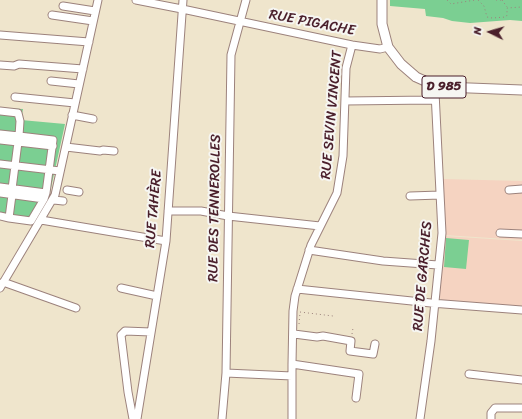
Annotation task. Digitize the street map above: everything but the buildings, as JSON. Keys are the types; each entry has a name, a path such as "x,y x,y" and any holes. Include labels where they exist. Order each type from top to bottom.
{"main road":[{"name":"D 985","path":"382,0 382,24 388,47 407,70 425,82 436,86 520,89"}],"street":[{"path":"76,308 2,285 54,199 62,189 60,171 98,0"},
{"name":"RUE PIGACHE","path":"136,0 352,45 380,49 388,47"},
{"name":"RUE TAHÈRE","path":"137,419 166,241 183,0"},
{"name":"RUE DES TENNEROLLES","path":"222,419 226,373 231,56 246,0"},
{"path":"63,6 96,11"},
{"path":"52,16 93,21"},
{"path":"0,35 89,42"},
{"name":"RUE SEVIN VINCENT","path":"292,419 292,364 296,334 297,289 309,250 337,193 343,156 346,68 352,45"},
{"path":"0,65 14,66 19,64 83,69"},
{"path":"52,81 79,84"},
{"name":"RUE DE GARCHES","path":"420,419 426,382 442,233 435,101 436,86"},
{"path":"15,97 75,103"},
{"path":"345,101 435,101"},
{"path":"0,111 18,113 20,122 9,218"},
{"path":"72,115 94,119"},
{"path":"0,134 18,139"},
{"path":"0,140 53,140 45,196 31,221 0,216"},
{"path":"66,147 114,151"},
{"path":"0,164 60,171"},
{"path":"0,187 12,192"},
{"path":"62,189 79,192"},
{"path":"509,190 522,189"},
{"path":"0,193 12,192 45,196"},
{"path":"410,196 440,195"},
{"path":"54,199 63,200"},
{"path":"168,210 201,211 228,216 320,226"},
{"path":"42,220 166,241"},
{"path":"500,233 522,234"},
{"path":"309,250 384,261 438,264"},
{"path":"121,288 157,296"},
{"path":"297,289 434,303 522,310"},
{"path":"133,419 121,335 125,331 151,332"},
{"path":"296,334 317,337 323,336 352,341 350,351 373,354 375,344"},
{"path":"292,364 359,374 356,398"},
{"path":"226,373 292,376"},
{"path":"469,374 522,380"},
{"path":"491,419 491,413 495,408 522,408"}],"path":[{"path":"447,0 450,4 475,0"},
{"path":"478,0 484,6 487,17 506,17 507,8 502,0 496,0"},
{"path":"507,8 522,7"},
{"path":"296,334 297,312 333,316"},
{"path":"352,341 353,328"}],"shaded area":[{"path":"442,179 522,181 522,240 444,235"},
{"path":"444,236 522,241 522,308 442,301 438,295"}],"green space":[{"path":"390,0 522,0 522,21 510,20 470,23 452,21 443,18 426,16 425,9 390,6"},
{"path":"0,108 23,109 21,120 65,124 49,197 34,223 0,218"},
{"path":"446,238 469,240 466,269 444,267"}]}
